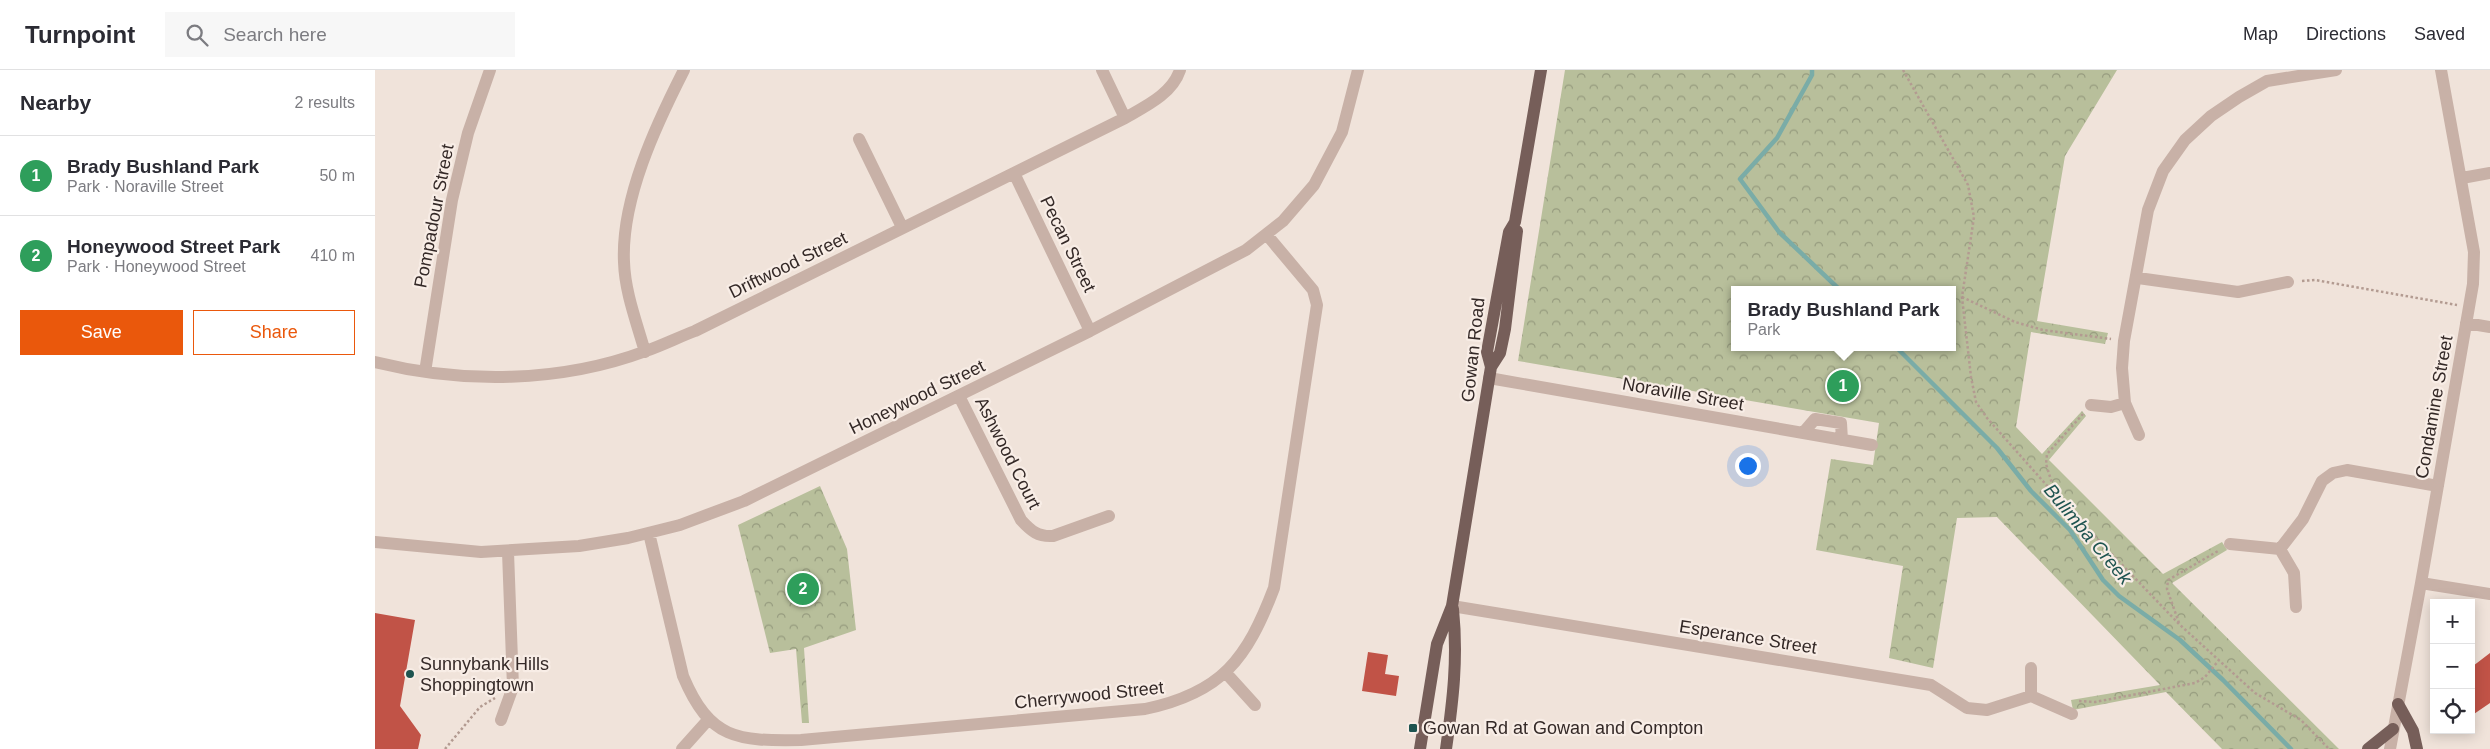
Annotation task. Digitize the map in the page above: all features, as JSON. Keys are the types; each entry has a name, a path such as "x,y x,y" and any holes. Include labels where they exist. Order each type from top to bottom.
{"main road":[{"name":"Gowan Road","path":"1419,749 1437,644 1452,606 1490,372 1487,352 1489,330 1509,232 1515,222 1541,70"},
{"name":"Gowan Road","path":"1446,749 1453,700 1457,645 1452,606"},
{"path":"2398,704 2413,731 2417,749"},
{"path":"2368,749 2393,729"}],"street":[{"name":"Pompadour Street","path":"425,372 452,200 468,133 490,70"},
{"path":"645,352 629,298 624,262 627,221 640,170 660,118 684,70"},
{"path":"1102,70 1125,118"},
{"name":"Driftwood Street","path":"375,362 425,372 483,378 535,375 587,368 645,352 695,330 1125,118 1161,96 1177,78 1179,70"},
{"name":"Honeywood Street","path":"375,542 481,552 508,552 579,546 649,533 708,516 744,501 1090,331 1223,262 1267,235 1301,200 1326,164 1342,132 1358,70"},
{"path":"2139,435 2125,403 2122,368 2124,341 2138,278 2148,210 2163,172 2185,140 2211,116 2264,76 2336,70"},
{"name":"Condamine Street","path":"2389,749 2421,584 2469,307 2474,252 2441,70"},
{"path":"859,139 902,228"},
{"name":"Pecan Street","path":"1014,173 1090,331"},
{"path":"2462,178 2490,173"},
{"name":"Cherrywood Street","path":"649,533 683,676 691,694 708,720 732,734 754,740 801,740 1145,709 1176,702 1206,688 1226,673 1243,651 1261,623 1274,588 1316,314 1317,305 1313,290 1267,235"},
{"path":"2138,278 2238,292 2288,282"},
{"path":"2466,323 2490,327"},
{"name":"Noraville Street","path":"1490,372 1872,445"},
{"name":"Ashwood Court","path":"959,396 1021,520 1029,529 1037,534 1053,536 1109,516"},
{"path":"2091,405 2111,407 2125,403"},
{"path":"2280,549 2303,519 2322,481 2333,473 2347,470 2438,486"},
{"path":"2230,544 2280,549"},
{"path":"2280,549 2294,573 2296,608"},
{"path":"501,720 513,687 508,552"},
{"path":"2421,584 2490,594"},
{"name":"Esperance Street","path":"1452,606 1931,685 1967,708 1987,710 2031,696"},
{"path":"2031,668 2031,696 2072,714"},
{"path":"1226,673 1255,705"},
{"path":"682,749 708,720"}],"path":[{"path":"1903,70 1968,184 1974,217 1962,297 1971,377 1976,402 1987,418 2057,497 2179,624 2255,693 2301,720 2329,749"},
{"path":"2288,282 2315,280 2469,307"},
{"path":"1962,297 2015,322 2043,330 2084,334 2124,341"},
{"path":"2057,497 2046,464 2047,454 2091,405"},
{"path":"2179,624 2167,589 2168,580 2230,544"},
{"path":"2077,701 2095,702 2195,683 2205,676 2219,660"},
{"path":"445,749 480,708 513,687"}],"green space":[{"path":"1565,70 2117,70 2065,156 2037,321 2108,333 2105,344 2031,332 2016,427 2042,454 2082,411 2086,416 2049,460 2163,574 2222,542 2227,550 2172,583 2339,749 2222,749 2166,692 2073,710 2071,700 2160,685 1997,517 1957,518 1933,668 1889,658 1903,566 1816,550 1831,459 1873,465 1879,423 1518,361"},
{"path":"820,486 847,549 856,630 804,648 809,723 802,723 796,649 770,653 738,525"}],"building":[{"path":"375,613 415,620 400,706 421,735 418,749 375,749"},
{"path":"1368,652 1388,655 1385,674 1399,676 1396,696 1362,691"},
{"path":"2490,653 2490,703 2475,713 2475,689 2475,664"}],"waterway":[{"name":"Bulimba Creek","path":"1812,70 1812,75 1777,138 1740,179 1779,232 1836,286"},
{"name":"Bulimba Creek","path":"1900,351 1997,448 2031,491 2070,530 2103,580 2119,596 2180,640 2223,680 2291,749"}],"place":[{"name":"Brady Bushland Park","path":"1843,386"},
{"name":"Honeywood Street Park","path":"803,589"},
{"name":"Sunnybank Hills Shoppingtown","path":"410,674"},
{"name":"Gowan Rd at Gowan and Compton","path":"1413,728"}]}
